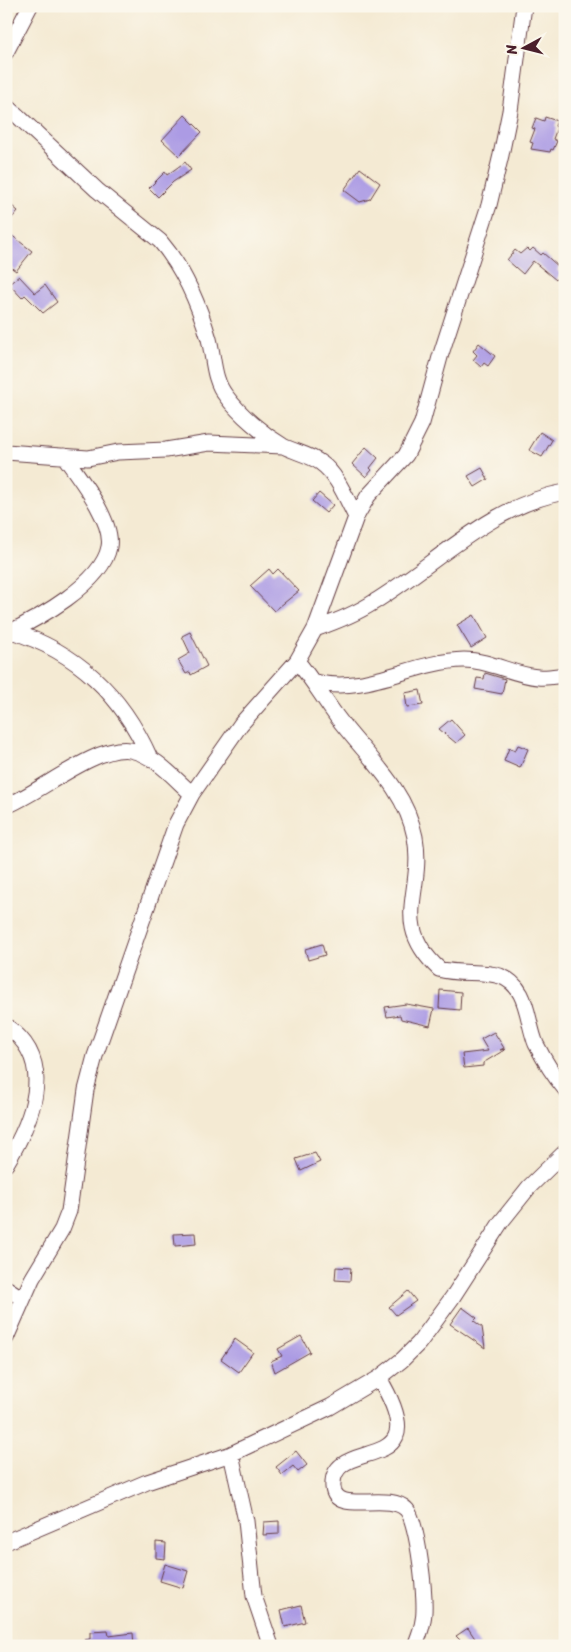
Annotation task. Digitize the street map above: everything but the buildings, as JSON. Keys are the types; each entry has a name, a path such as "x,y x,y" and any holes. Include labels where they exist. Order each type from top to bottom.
{"street":[{"path":"6,52 30,6"},
{"path":"6,1338 23,1299 40,1265 62,1229 69,1211 86,1090 95,1056 176,824 192,794 241,724 297,660 315,629 356,517 368,496 406,455 429,404 440,357 489,205 501,155 510,111 524,6"},
{"path":"6,105 97,190 160,241 168,250 193,295 208,338 220,388 234,407 283,446 322,463 356,517"},
{"path":"6,452 88,458 118,452 166,450 209,443 283,446"},
{"path":"9,632 60,603 85,583 102,563 109,546 106,527 96,504 64,456"},
{"path":"315,629 341,620 373,603 492,520 541,497 565,492"},
{"path":"9,632 38,640 67,656 97,679 116,700 139,734 150,758"},
{"path":"297,660 337,717 396,789 409,812 415,838 418,865 410,924 417,944 439,969 499,976 512,982 526,1004 535,1042 552,1074 565,1089"},
{"path":"314,682 338,686 354,684 438,663 465,660 537,677 565,675"},
{"path":"6,806 92,758 130,750 150,758 192,794"},
{"path":"6,1026 28,1047 34,1063 37,1084 34,1103 25,1128 6,1164"},
{"path":"6,1542 147,1482 232,1454 330,1407 379,1378 402,1360 419,1343 452,1298 501,1222 529,1187 565,1152"},
{"path":"6,1288 23,1299"},
{"path":"379,1378 389,1394 394,1410 397,1433 394,1442 386,1449 351,1459 338,1467 333,1477 333,1490 338,1498 346,1502 390,1502 405,1507 410,1513 424,1589 423,1621 415,1646"},
{"path":"232,1454 246,1521 254,1596 270,1646"}]}
